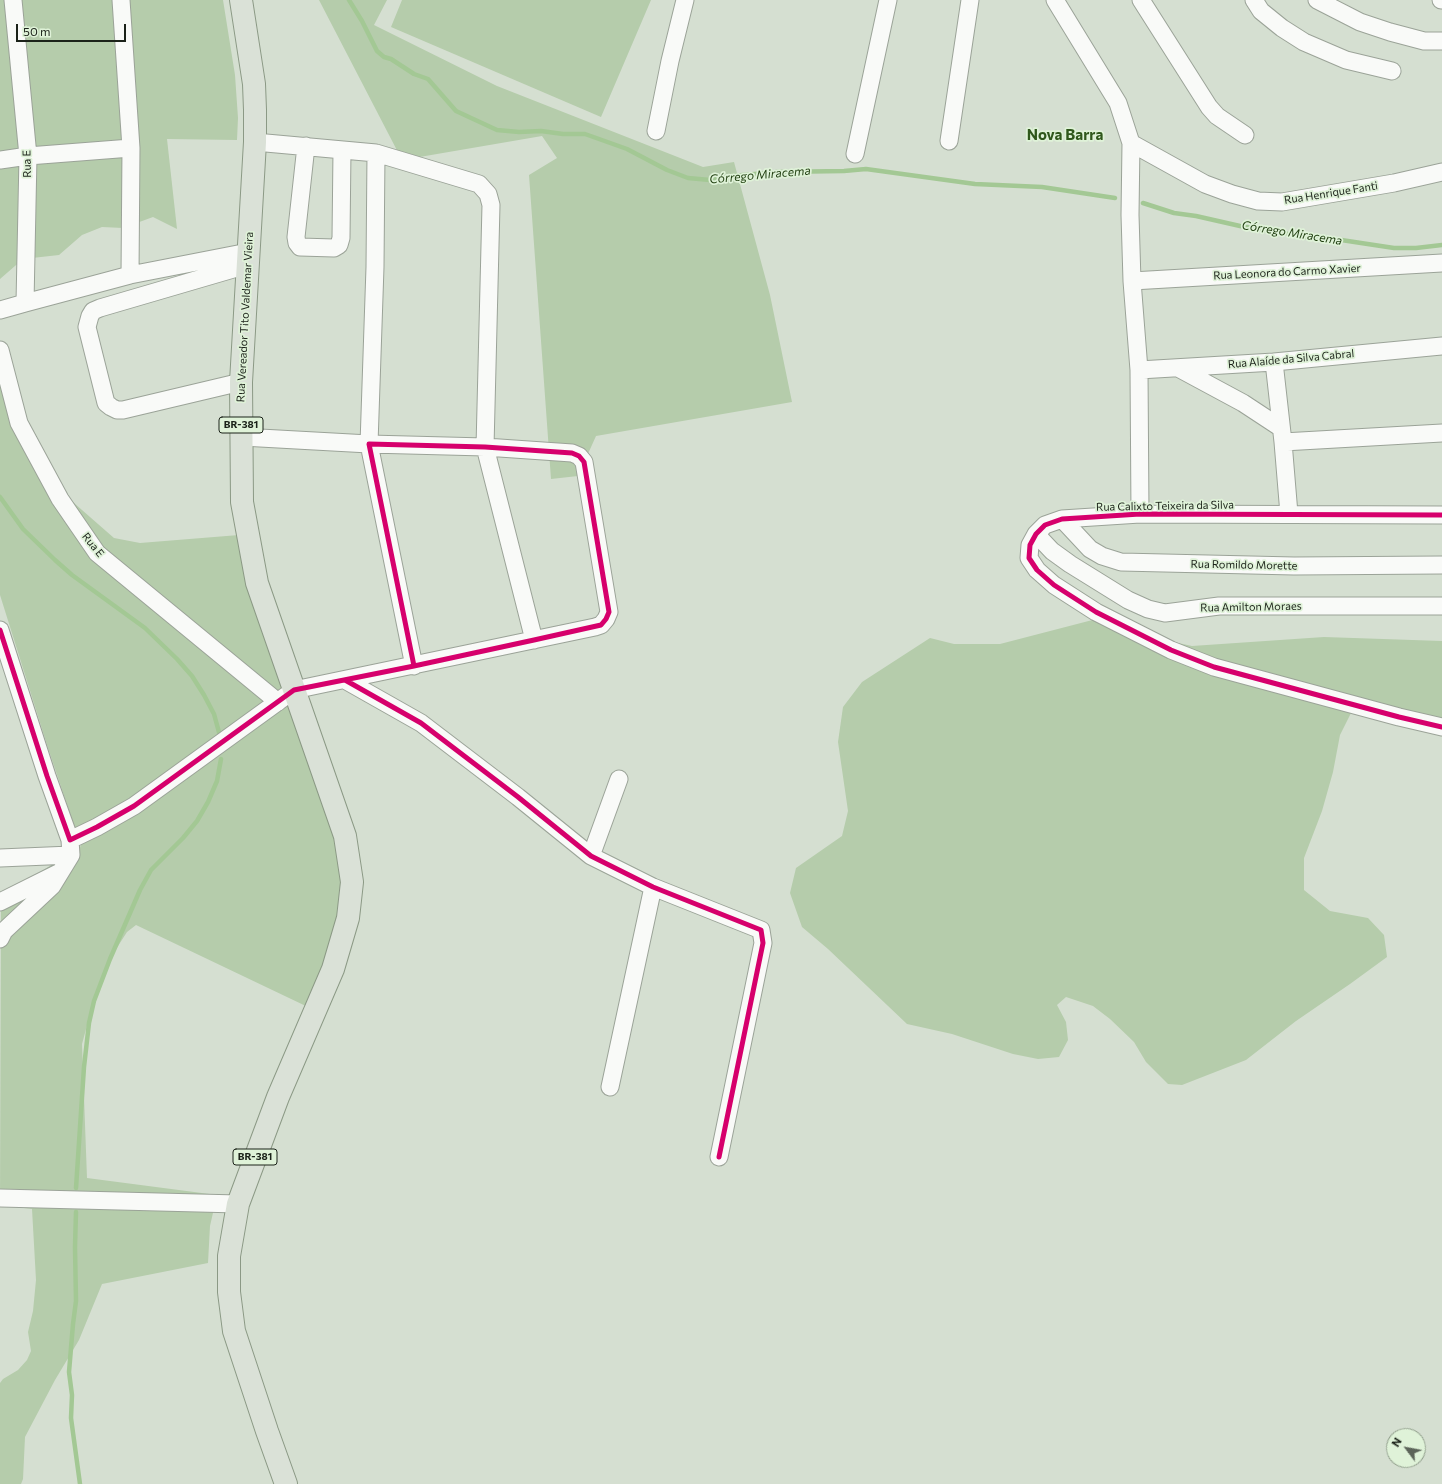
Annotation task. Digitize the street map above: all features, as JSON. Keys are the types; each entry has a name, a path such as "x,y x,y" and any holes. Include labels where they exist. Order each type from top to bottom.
{"main road":[{"name":"Rua Vereador Tito Valdemar Vieira","path":"238,1204 278,1097 333,969 348,918 352,882 345,836 286,696 257,583 242,502 241,382 255,142 254,84 241,0"},
{"name":"BR-381","path":"238,1204 229,1256 229,1292 234,1331 286,1484"}],"street":[{"name":"Rua E","path":"13,0 28,156 25,303"},
{"path":"121,0 131,148 130,275"},
{"path":"656,131 670,61 686,0"},
{"path":"855,154 888,0"},
{"path":"949,141 970,0"},
{"path":"1055,0 1118,103 1131,143 1130,215 1132,281 1139,370 1140,514"},
{"path":"1141,0 1209,107 1217,116 1245,135"},
{"path":"1254,0 1261,11 1282,28 1304,42 1346,60 1392,71"},
{"path":"1317,0 1360,22 1390,32 1424,41 1442,41"},
{"path":"255,142 376,153 479,184 488,194 491,204 485,447 534,640"},
{"name":"Rua Henrique Fanti","path":"1131,143 1205,184 1258,201 1282,202 1442,172"},
{"path":"306,146 296,237 297,243 300,247 334,248 340,245 342,238 342,150"},
{"path":"0,160 28,156 131,148"},
{"path":"376,153 375,267 369,444 414,666"},
{"path":"0,310 130,275 248,258"},
{"path":"241,382 123,410 117,410 110,407 106,403 87,327 93,311 100,308 248,258"},
{"name":"Rua Leonora do Carmo Xavier","path":"1132,281 1442,263"},
{"name":"Rua Alaíde da Silva Cabral","path":"1139,370 1274,362 1442,346"},
{"name":"Rua E","path":"0,350 19,422 60,499 97,553 286,696"},
{"path":"1274,362 1289,514"},
{"path":"1178,368 1243,403 1282,435 1442,432"},
{"path":"0,858 70,847 97,826 134,806 286,696 345,680 601,625 606,619 608,612 584,462 579,456 572,453 485,447 369,444 242,437"},
{"name":"Rua Calixto Teixeira da Silva","path":"1036,534 1045,525 1062,519 1140,514 1442,515"},
{"name":"Rua Romildo Morette","path":"1062,519 1090,549 1102,556 1121,562 1294,566 1442,565"},
{"path":"1036,534 1030,545 1029,558 1037,570 1054,585 1096,612 1171,650 1214,667 1399,718 1442,727"},
{"name":"Rua Amilton Moraes","path":"1036,534 1052,551 1070,564 1128,600 1148,609 1165,613 1219,606 1442,606"},
{"path":"0,630 70,847 60,872 52,886 4,931 0,939"},
{"path":"345,680 421,723 518,797 591,856 653,888 761,930 763,943 719,1157"},
{"path":"591,856 619,779"},
{"path":"0,902 60,872"},
{"path":"610,1086 653,888"},
{"path":"0,1198 238,1204"}],"green space":[{"path":"0,0 223,0 235,75 238,118 237,140 167,139 177,229 153,217 123,228 102,227 82,235 59,255 23,259 0,279"},
{"path":"319,0 387,0 374,25 497,86 703,167 734,162 770,295 792,402 596,436 578,476 551,479 529,175 557,158 542,136 402,160"},
{"path":"402,0 651,0 601,117 391,27"},
{"path":"0,356 24,446 66,496 114,538 140,543 239,535 327,798 347,897 310,1008 136,925 127,932 109,960 96,992 82,1044 87,1178 217,1195 210,1226 208,1263 102,1284 79,1340 55,1380 25,1437 23,1479 21,1484 0,1484 0,1383 3,1379 18,1370 27,1360 31,1351 28,1332 33,1311 36,1280 32,1209 0,1205 1,897 81,846 48,748 0,595"},
{"path":"1104,617 1132,633 1192,646 1324,637 1442,641 1442,724 1354,707 1340,735 1333,772 1322,811 1304,858 1304,890 1330,911 1368,918 1384,935 1387,957 1296,1021 1246,1060 1182,1085 1168,1084 1146,1062 1134,1042 1110,1019 1093,1006 1066,997 1057,1005 1066,1022 1068,1040 1059,1057 1038,1059 1013,1054 952,1034 907,1024 828,949 802,927 790,893 796,868 842,836 848,811 838,742 843,707 862,682 930,638 954,644 1000,644"}],"waterway":[{"name":"Córrego Miracema","path":"349,0 362,21 377,51 384,57 391,59 414,74 428,79 456,111 497,130 585,134 627,149 667,170 688,178 710,180 732,176 777,172 844,171 866,169 975,184 1042,187 1115,198"},
{"name":"Córrego Miracema","path":"1143,203 1174,213 1306,237 1328,238 1394,248 1416,248 1442,245"},
{"path":"0,497 23,529 55,560 72,575 145,628 177,659 192,676 204,695 214,714 220,736"},
{"path":"76,1188 84,1067 89,1023 94,1001 110,959 140,890 151,870 183,838 197,821 208,802 217,781 221,759"},
{"path":"76,1212 76,1301 69,1372 72,1395 71,1418 80,1484"}],"cycle path":[{"path":"0,630 47,776 70,840 134,806 294,690 414,666 601,625 609,612 584,462 579,456 572,453 485,447 369,444 414,666"},
{"path":"1442,515 1140,514 1062,519 1045,525 1036,534 1030,545 1029,558 1037,570 1054,585 1096,612 1171,650 1214,667 1399,717 1442,727"},
{"path":"345,680 421,723 518,797 591,856 653,887 761,930 763,943 719,1157"}],"district":[{"name":"Nova Barra","path":"1065,135"}]}
